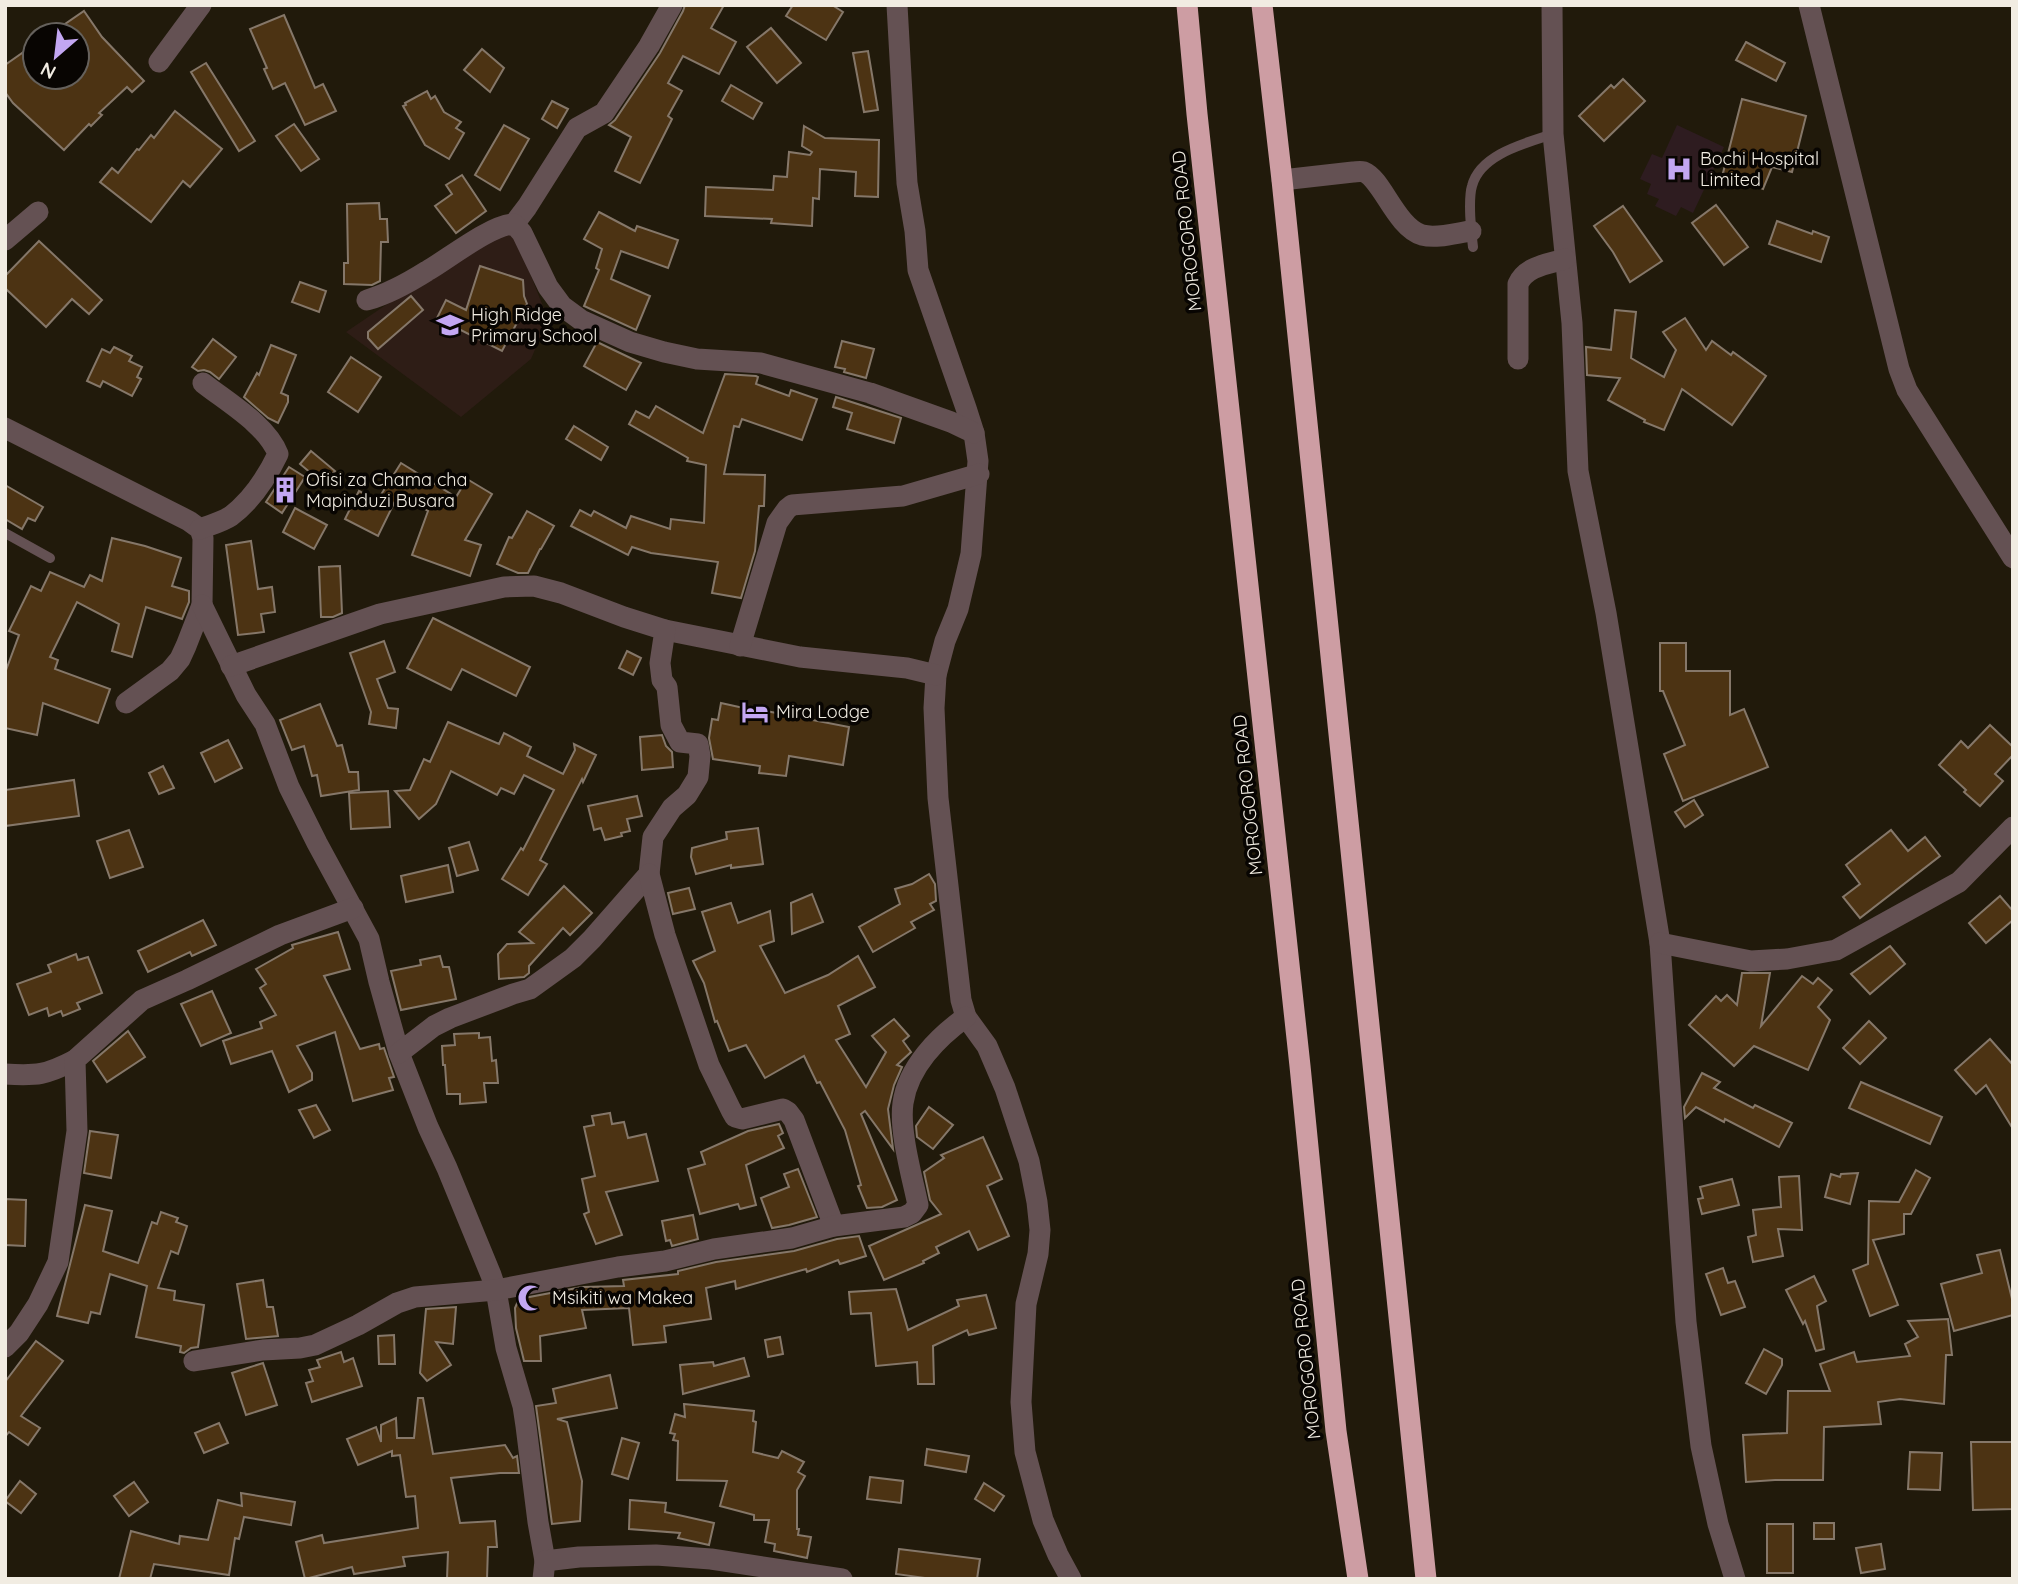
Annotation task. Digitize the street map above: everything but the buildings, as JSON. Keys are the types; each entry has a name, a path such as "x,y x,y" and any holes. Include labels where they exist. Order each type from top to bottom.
{"highway":[{"name":"MOROGORO ROAD","path":"1187,5 1300,1066 1336,1431 1357,1579"},
{"path":"1262,5 1426,1579"}],"street":[{"path":"159,62 201,5"},
{"path":"367,300 414,279 486,234 514,224 577,128 604,113 649,46 672,5"},
{"path":"897,5 907,183 918,270 974,433 979,474 971,554 958,609 945,641 936,675 934,708 938,799 961,1000 966,1017 987,1046 1005,1088 1029,1161 1037,1202 1039,1242 1026,1304 1021,1402 1026,1452 1043,1520 1071,1579"},
{"path":"1552,5 1553,134 1572,323 1578,471 1606,614 1660,943 1686,1322 1700,1446 1718,1524 1735,1579"},
{"path":"1809,5 1899,369 1907,390 2013,558"},
{"path":"1282,180 1364,172 1373,179 1412,230 1434,237 1472,239"},
{"path":"5,240 38,212"},
{"path":"514,224 522,233 548,287 562,306 580,320 664,352 698,359 761,363 849,386 905,404 974,433"},
{"path":"1518,359 1518,284 1522,275 1532,269 1565,259"},
{"path":"200,529 230,516 256,491 278,454 273,443 253,422 202,383"},
{"path":"5,428 189,520 200,529 203,538 202,605 180,659 162,678 126,703"},
{"path":"740,646 777,523 792,505 903,496 979,474"},
{"path":"232,666 380,614 504,587 534,586 666,630 800,657 894,667 936,675"},
{"path":"202,605 246,695 265,724 289,787 369,939 399,1053 496,1290 506,1348 523,1406 544,1570 579,1557 656,1555 711,1559 842,1579"},
{"path":"666,630 660,663 662,680 667,687 671,725 680,742 698,744 701,756 698,776 687,795 672,808 653,837 649,874 665,935 709,1065 735,1117 783,1109 788,1112 794,1120 834,1226"},
{"path":"1660,943 1751,961 1787,959 1836,950 1959,882 2013,827"},
{"path":"399,1053 434,1026 530,989 548,978 592,939 649,874"},
{"path":"5,1073 35,1076 58,1069 75,1060 142,1000 280,935 353,908"},
{"path":"194,1361 263,1350 300,1349 327,1340 397,1303 415,1297 496,1290 792,1238 834,1226 904,1217 912,1213 918,1205 908,1163 903,1118 906,1089 924,1056 947,1031 966,1017"},
{"path":"5,1347 32,1314 58,1262 77,1131 75,1060"}],"lane":[{"path":"1472,239 1472,185 1481,169 1501,153 1553,134"},
{"path":"5,533 50,558"}],"shaded area":[{"name":"Bochi Hospital Limited","path":"1677,125 1724,147 1693,213 1681,207 1676,216 1655,206 1659,199 1647,194 1651,184 1640,179 1652,154 1662,158"},
{"name":"High Ridge Primary School","path":"507,230 524,258 548,319 531,359 461,417 346,332 402,294 423,286 459,257"}],"place":[{"name":"Bochi Hospital Limited","path":"1679,169"},
{"name":"High Ridge Primary School","path":"450,325"},
{"name":"Ofisi za Chama cha Mapinduzi Busara","path":"285,490"},
{"name":"Mira Lodge","path":"755,712"},
{"name":"Msikiti wa Makea","path":"531,1298"}]}
